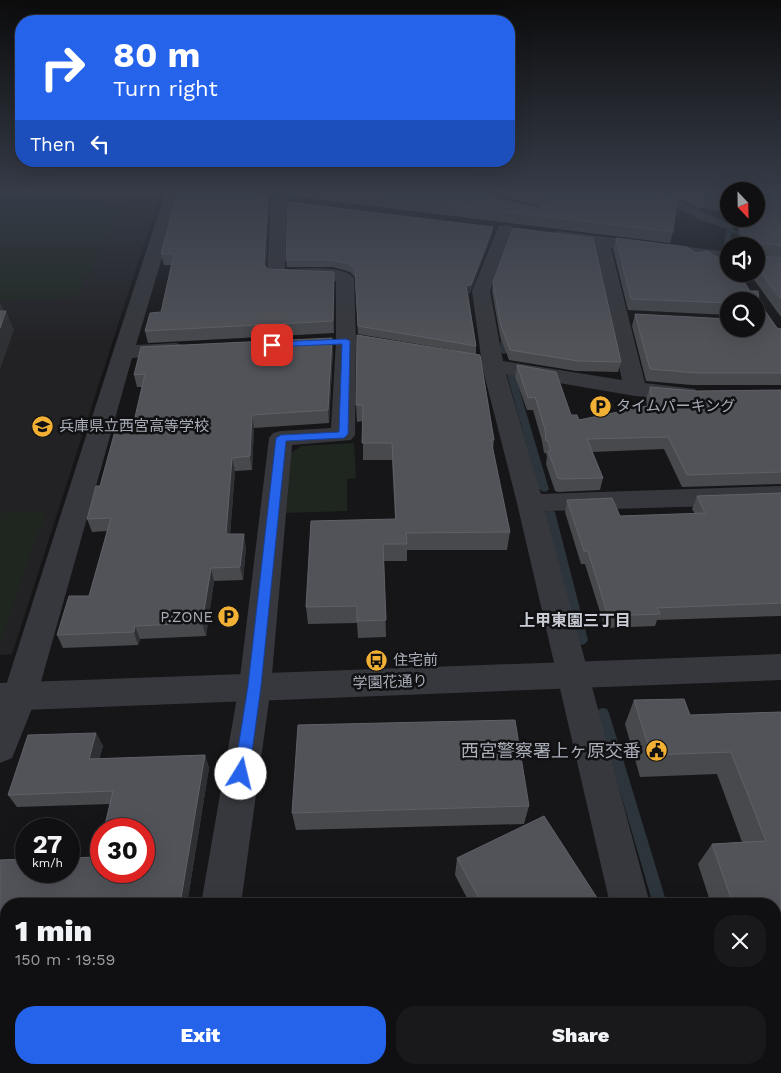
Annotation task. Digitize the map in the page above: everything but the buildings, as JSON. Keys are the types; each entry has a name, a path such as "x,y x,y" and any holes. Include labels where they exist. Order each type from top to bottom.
{"street":[{"path":"0,748 10,697 157,244"},
{"path":"223,898 255,686 281,438 344,434 345,278 333,274 276,275 278,244"},
{"path":"499,244 481,291 492,366 530,503 628,898"},
{"path":"602,244 628,318 635,389"},
{"path":"611,244 720,257"},
{"path":"123,352 200,348"},
{"path":"454,359 635,389 711,394"},
{"path":"530,503 781,495"},
{"name":"学園花通り","path":"10,697 781,667"}],"shaded area":[{"name":"兵庫県立西宮高等学校","path":"0,244 144,244 12,654 0,655"},
{"path":"0,244 106,244 76,297 0,302"},
{"path":"354,443 356,478 347,479 347,511 284,513 289,454 302,446"},
{"path":"46,511 0,642 0,513"}],"waterway":[{"path":"504,334 504,352"},
{"path":"511,375 544,489"},
{"path":"550,512 582,640"},
{"path":"603,713 658,898"}],"place":[{"name":"タイムパーキング","path":"600,406"},
{"name":"兵庫県立西宮高等学校","path":"43,426"},
{"name":"P.ZONE","path":"229,617"},
{"name":"住宅前","path":"377,660"},
{"name":"西宮警察署上ヶ原交番","path":"657,750"}],"district":[{"name":"上甲東園三丁目","path":"575,620"}],"route":[{"path":"241,774 255,686 281,438 344,434 346,341 272,345"}]}
